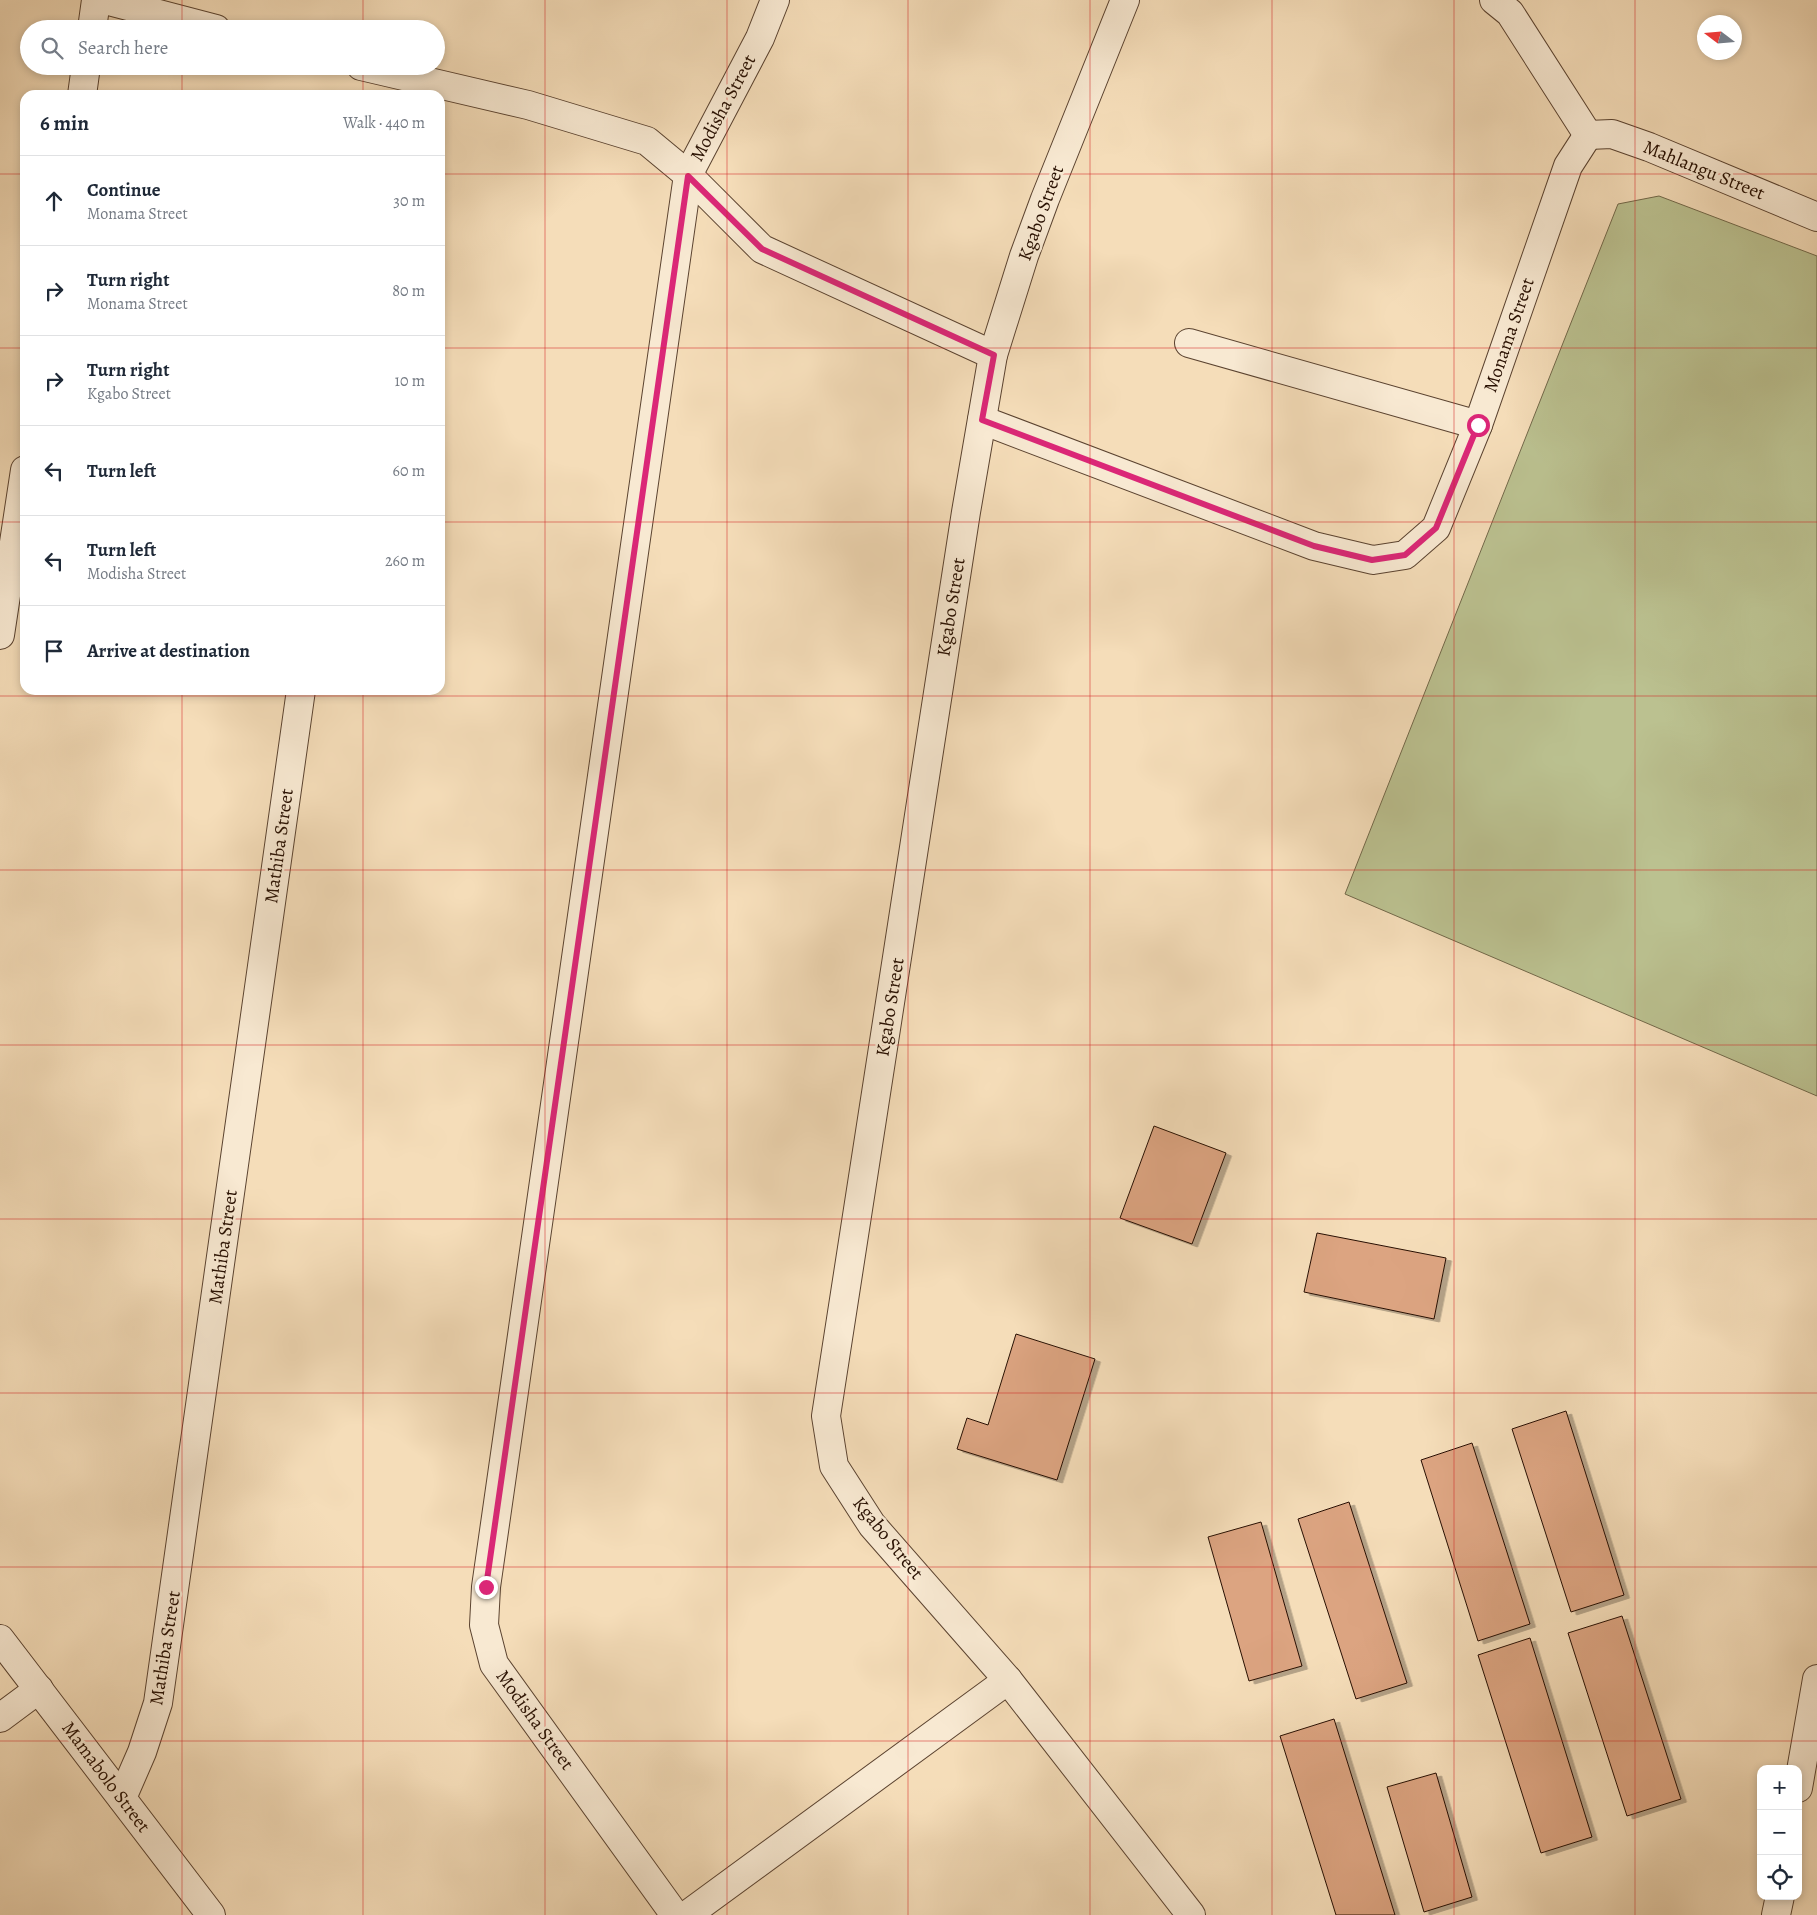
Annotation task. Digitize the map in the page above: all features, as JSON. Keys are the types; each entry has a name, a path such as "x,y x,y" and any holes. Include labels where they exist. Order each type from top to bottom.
{"street":[{"path":"93,20 96,0"},
{"path":"105,0 182,20"},
{"name":"Modisha Street","path":"674,1915 494,1664 484,1625 486,1587 688,176 760,38 775,0"},
{"name":"Kgabo Street","path":"1124,0 1024,256 994,355 966,512 826,1416 834,1466 872,1525 1008,1680 1191,1915"},
{"path":"1494,0 1510,13 1588,135"},
{"path":"83,90 85,75"},
{"path":"374,75 387,84 429,90"},
{"path":"445,92 528,104 647,141 688,176 762,249 994,355"},
{"name":"Mahlangu Street","path":"1588,135 1612,134 1649,147 1817,217"},
{"name":"Monama Street","path":"982,420 1314,546 1372,560 1405,555 1436,528 1478,425 1568,166 1588,135"},
{"path":"1189,343 1478,425"},
{"path":"0,635 20,503"},
{"name":"Mathiba Street","path":"122,1798 142,1752 158,1704 300,695"},
{"name":"Mamabolo Street","path":"0,1639 211,1915"},
{"path":"1802,1765 1817,1678"},
{"path":"687,1915 1008,1680"},
{"path":"0,1718 38,1689"},
{"path":"1776,1915 1779,1900"}],"green space":[{"path":"1659,196 1817,256 1817,1096 1345,894 1618,204"}],"building":[{"path":"1154,1126 1226,1153 1192,1244 1120,1218"},
{"path":"1317,1233 1446,1258 1434,1319 1304,1292"},
{"path":"1016,1334 1095,1359 1057,1480 957,1449 967,1418 988,1425"},
{"path":"1566,1411 1624,1595 1571,1612 1512,1429"},
{"path":"1472,1443 1530,1624 1478,1641 1421,1460"},
{"path":"1349,1502 1407,1683 1356,1699 1298,1519"},
{"path":"1261,1522 1302,1666 1249,1681 1208,1537"},
{"path":"1622,1616 1681,1799 1627,1816 1568,1633"},
{"path":"1530,1638 1592,1837 1541,1853 1478,1655"},
{"path":"1334,1719 1395,1915 1336,1915 1280,1736"},
{"path":"1436,1773 1472,1897 1424,1912 1387,1787"}],"route":[{"path":"486,1587 688,176 762,249 994,355 982,420 1314,546 1372,560 1405,555 1436,528 1478,425"}]}
